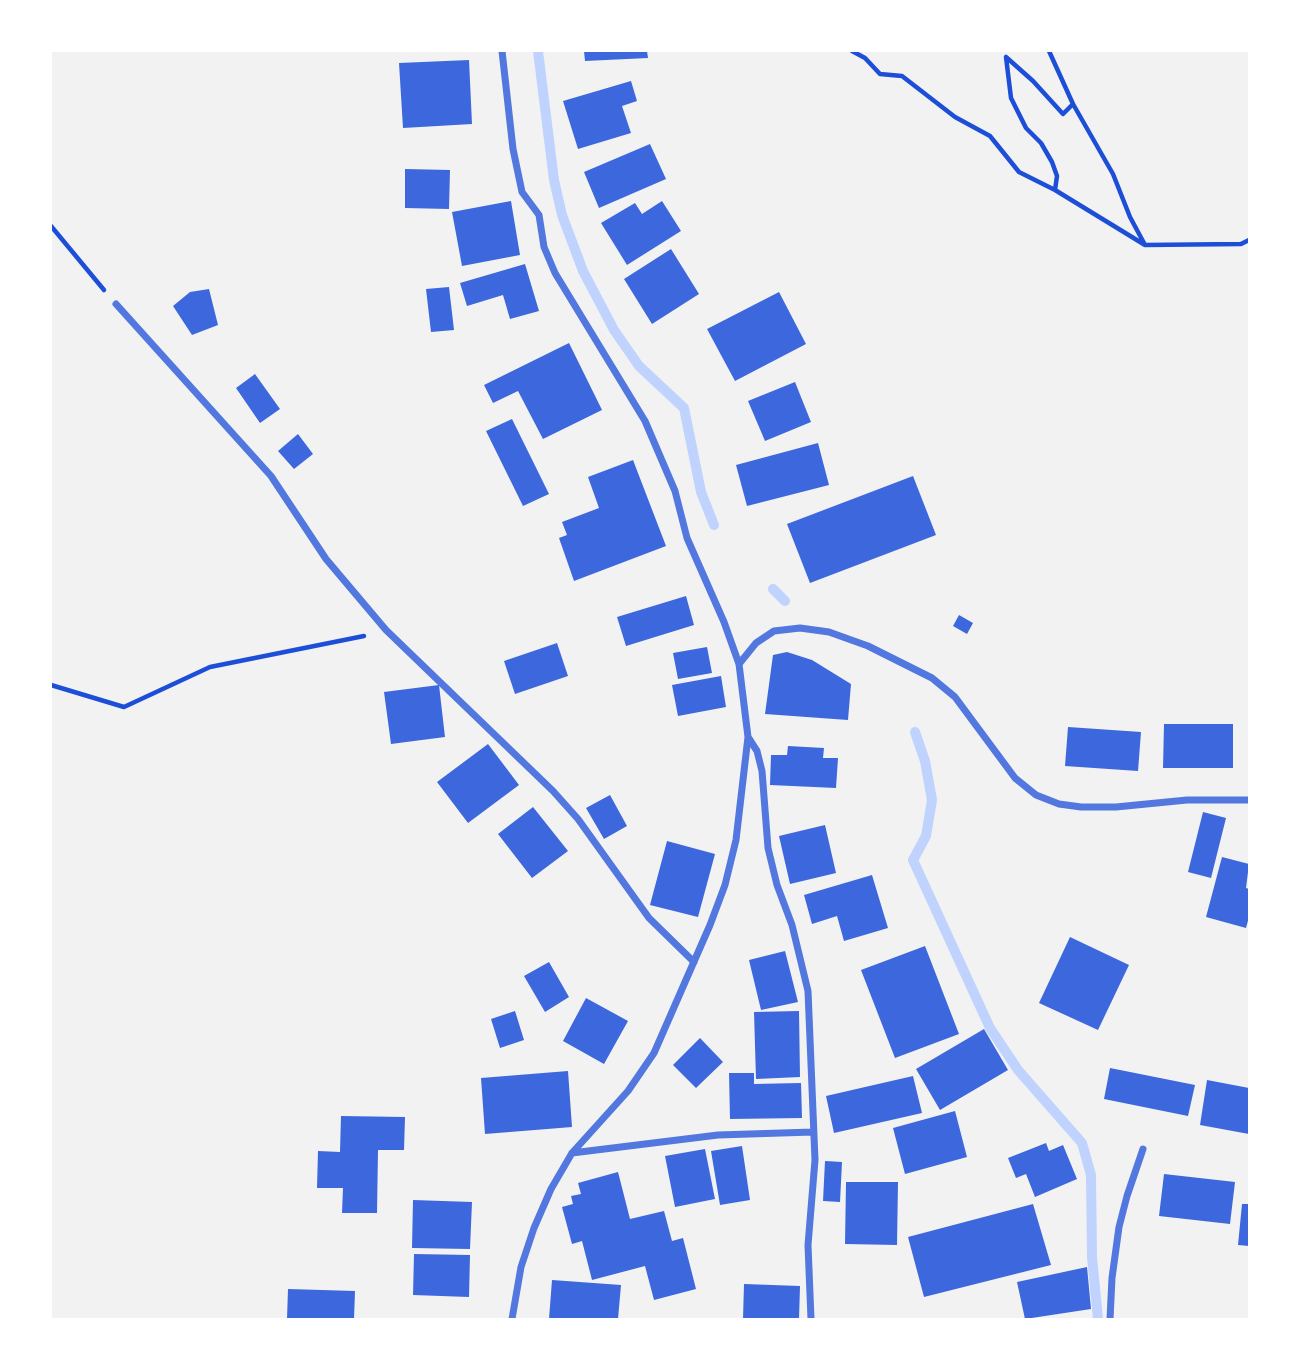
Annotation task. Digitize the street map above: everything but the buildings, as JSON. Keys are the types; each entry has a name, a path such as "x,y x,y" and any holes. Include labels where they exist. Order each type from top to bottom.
{"street":[{"path":"502,51 513,149 522,192 539,215 544,247 555,273 645,421 675,491 687,537 739,664 748,737 734,852 725,885 694,962 654,1053 628,1091 572,1153 551,1189 521,1268 512,1319"},
{"path":"116,304 271,476 326,559 386,630 553,791 578,819 649,918 694,962"},
{"path":"739,664 756,643 774,631 800,628 829,632 868,646 932,678 955,697 1015,778 1036,795 1059,804 1081,807 1116,807 1187,800 1249,800"},
{"path":"748,737 757,751 762,771 768,848 777,885 799,950 808,991 815,1160 808,1245 811,1319"},
{"path":"572,1153 718,1135 813,1132"},
{"path":"1110,1319 1119,1227 1143,1149"}],"path":[{"path":"852,51 865,58 880,74 902,76 955,117 990,136 1019,172 1055,190 1146,245 1241,244 1249,240"},
{"path":"1049,51 1073,104 1113,174 1130,217 1146,245"},
{"path":"1055,190 1057,176 1052,162 1041,143 1026,128 1011,98 1006,57 1063,114 1073,104"},
{"path":"51,226 116,304"},
{"path":"51,685 124,707 210,667 323,646 386,630"}],"waterway":[{"path":"538,51 554,180 562,215 583,271 614,330 639,366 684,408 701,492 714,525"},
{"path":"773,589 785,601"},
{"path":"915,732 925,761 932,800 926,836 913,860 990,1028 1018,1070 1082,1143 1091,1175 1092,1257 1098,1319"}]}
